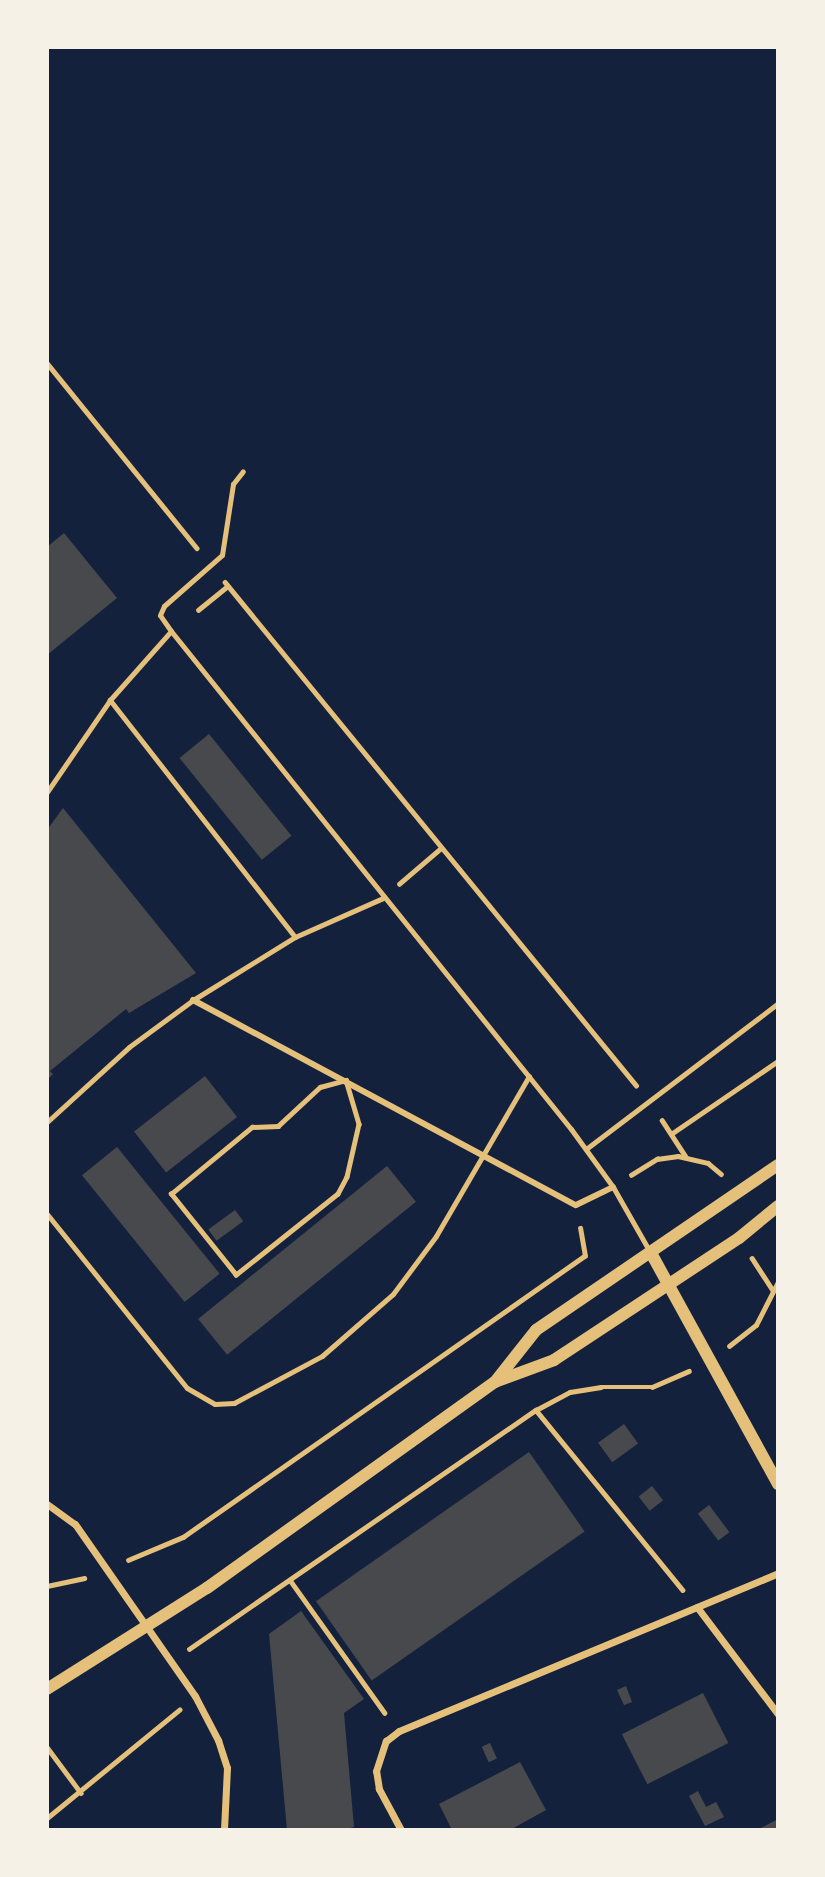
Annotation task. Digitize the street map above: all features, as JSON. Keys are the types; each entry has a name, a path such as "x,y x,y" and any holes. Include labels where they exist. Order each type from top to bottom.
{"street":[{"path":"193,1000 484,1152 576,1205 613,1187"},
{"path":"495,1382 536,1330 778,1165"},
{"path":"47,1689 149,1628 495,1382 554,1360 668,1285 778,1206"},
{"path":"651,1253 778,1485"},
{"path":"47,1504 75,1524 195,1696 218,1740 227,1768 224,1830"},
{"path":"401,1830 379,1789 376,1771 386,1741 398,1731 778,1573"},
{"path":"697,1606 778,1714"}],"lane":[{"path":"243,471 233,484 222,555 164,606 160,615 383,898 586,1149 613,1187 651,1253"},
{"path":"47,792 110,699 171,631"},
{"path":"110,699 295,937"},
{"path":"47,1122 129,1047 193,1000 295,937 383,898"},
{"path":"586,1149 778,1003"},
{"path":"47,1214 187,1388 215,1405 234,1403 322,1356 393,1294 436,1236 529,1076"}],"path":[{"path":"47,363 650,1101 686,1157 657,1159 613,1187"},
{"path":"383,898 441,848"},
{"path":"671,1134 778,1061"},
{"path":"346,1080 359,1124 347,1177 338,1194 236,1275 171,1194 252,1127 278,1126 320,1087 346,1080"},
{"path":"47,1586 106,1569 183,1538 585,1256 576,1205"},
{"path":"172,1660 536,1410 570,1392 601,1387 652,1387 708,1360 756,1325 778,1282"},
{"path":"536,1410 697,1606"},
{"path":"290,1580 398,1731"},
{"path":"47,1818 82,1793 195,1696"},
{"path":"47,1747 82,1793"}],"building":[{"path":"64,533 117,598 47,655 47,547"},
{"path":"209,734 291,836 262,860 179,758"},
{"path":"63,808 196,973 129,1013 126,1009 50,1071 53,1074 47,1080 47,830"},
{"path":"205,1076 237,1117 166,1172 134,1131"},
{"path":"117,1147 220,1274 185,1302 82,1175"},
{"path":"387,1166 416,1202 227,1355 198,1319"},
{"path":"235,1210 243,1221 217,1241 208,1229"},
{"path":"624,1424 638,1443 612,1462 598,1443"},
{"path":"529,1452 585,1531 372,1681 316,1601"},
{"path":"652,1486 663,1500 650,1511 639,1496"},
{"path":"709,1505 729,1532 718,1541 698,1513"},
{"path":"301,1611 364,1699 344,1713 354,1827 343,1830 287,1830 269,1634"},
{"path":"626,1686 632,1702 624,1705 617,1690"},
{"path":"703,1693 728,1743 647,1784 622,1734"},
{"path":"490,1743 497,1759 489,1762 482,1747"},
{"path":"520,1762 546,1810 510,1830 452,1830 439,1804"},
{"path":"698,1791 706,1807 716,1802 724,1817 705,1826 689,1796"},
{"path":"778,1819 778,1830 757,1830"}]}
